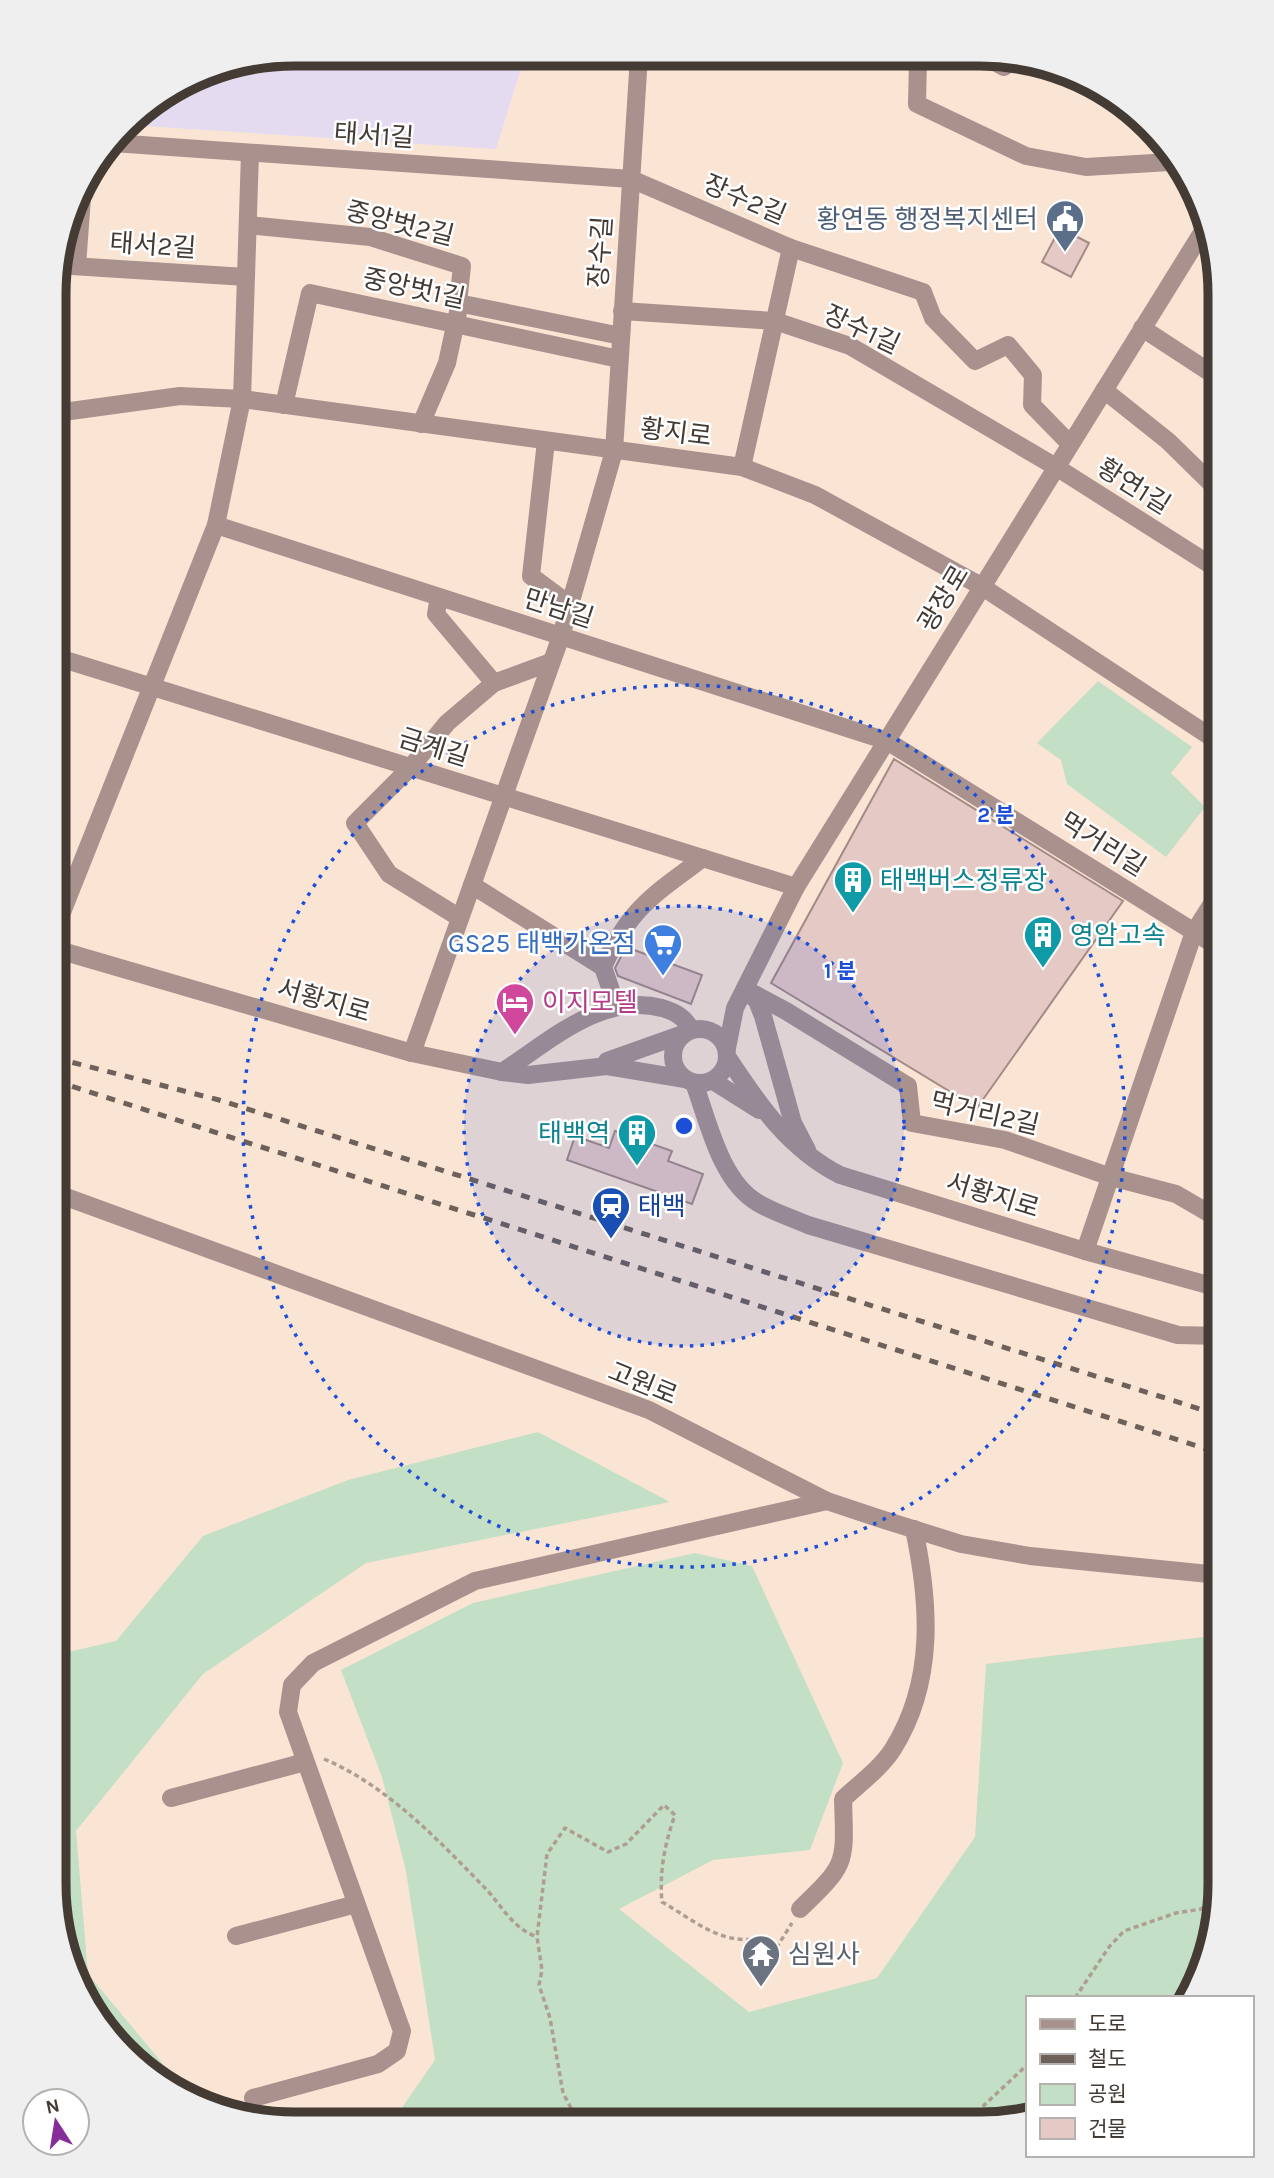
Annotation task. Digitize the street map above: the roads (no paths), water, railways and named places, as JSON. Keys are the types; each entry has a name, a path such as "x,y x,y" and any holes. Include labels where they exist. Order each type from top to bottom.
{"street":[{"name":"장수길","path":"412,1053 561,636 614,451 638,66"},
{"path":"918,66 917,104 1026,156 1086,167 1164,162"},
{"name":"태서1길","path":"124,144 631,179"},
{"path":"66,902 216,525 242,399 250,153"},
{"name":"장수2길","path":"631,179 791,248 923,292 933,318 975,361 1008,345 1033,374 1032,405 1070,444"},
{"path":"77,266 81,217"},
{"name":"중앙벗2길","path":"248,225 370,237 462,265 458,303"},
{"name":"광장로","path":"728,1053 735,1008 796,887 1200,236"},
{"path":"742,467 791,248"},
{"name":"태서2길","path":"68,266 246,277"},
{"name":"중앙벗1길","path":"284,405 310,293 619,359"},
{"path":"421,424 447,363 458,323 458,303 621,336"},
{"name":"장수1길","path":"622,312 775,321 850,346 1056,467"},
{"path":"1143,328 1208,371"},
{"path":"1104,390 1168,440 1208,480"},
{"name":"황지로","path":"66,412 180,396 242,399 742,467 815,495 981,586 1208,735"},
{"path":"546,441 531,576 570,604"},
{"name":"황연1길","path":"1056,467 1208,563"},
{"name":"만남길","path":"216,525 887,741"},
{"path":"439,597 436,614 494,683"},
{"name":"금계길","path":"66,660 796,887"},
{"path":"460,918 389,874 355,823 411,767 447,723 494,683 551,662"},
{"name":"먹거리길","path":"887,741 1208,940"},
{"path":"603,967 618,935 639,906 703,858"},
{"path":"472,885 603,967 616,1005"},
{"path":"1085,1251 1194,932 1208,911"},
{"name":"서황지로","path":"66,952 412,1053 528,1075 583,1068"},
{"path":"745,989 757,1000 793,1123 816,1163"},
{"name":"먹거리2길","path":"745,989 797,1017 908,1086 912,1123 1005,1140 1111,1177 1176,1194 1207,1212"},
{"path":"502,1072 589,1016 616,1005 643,1003 675,1012 691,1031 716,1033 770,1119"},
{"path":"583,1068 691,1031 735,1008"},
{"path":"691,1031 674,1048 673,1057 678,1073 690,1081 727,1169 741,1189 756,1202 808,1225 1178,1335 1207,1336"},
{"path":"717,1142 713,1081 726,1067 728,1053"},
{"path":"583,1068 627,1067 690,1081 713,1081 770,1119"},
{"name":"서황지로","path":"770,1119 792,1143 816,1163 841,1175 1085,1251 1207,1285"},
{"name":"고원로","path":"66,1198 649,1410 827,1501 961,1544 1030,1556 1207,1575"},
{"path":"253,2098 378,2064 397,2051 402,2031 288,1712 292,1685 313,1663 475,1581 827,1501"},
{"path":"800,1909 833,1877 845,1855 843,1799 892,1751 919,1694 927,1641 920,1560 914,1529"},
{"path":"170,1798 302,1754"},
{"path":"236,1936 356,1904"}],"railway":[{"path":"66,1061 219,1100 1207,1411"},
{"path":"66,1085 1207,1449"}],"place":[{"name":"황연동 행정복지센터","path":"1065,253"},
{"name":"태백버스정류장","path":"853,914"},
{"name":"영암고속","path":"1043,969"},
{"name":"GS25 태백가온점","path":"663,977"},
{"name":"이지모텔","path":"515,1036"},
{"name":"태백역","path":"637,1167"},
{"name":"태백","path":"611,1240"},
{"name":"심원사","path":"761,1988"}]}
